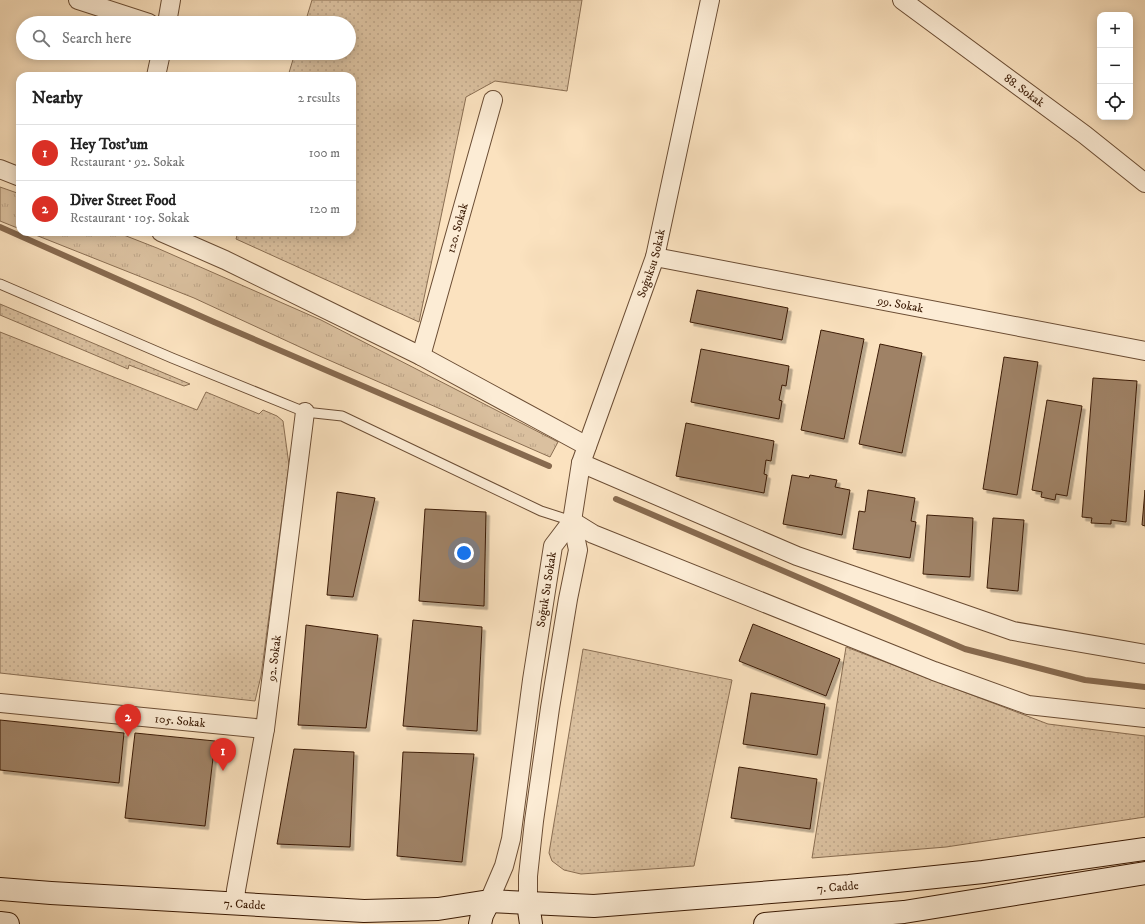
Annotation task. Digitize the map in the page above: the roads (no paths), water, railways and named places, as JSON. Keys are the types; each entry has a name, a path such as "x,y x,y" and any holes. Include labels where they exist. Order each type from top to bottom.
{"main road":[{"name":"7. Cadde","path":"0,890 364,911 438,909 489,901 594,906 841,886 983,872 1145,849"},
{"path":"765,924 904,912 1145,873"},
{"path":"480,924 482,915 489,901"},
{"path":"528,903 531,924"},
{"path":"0,924 8,924"}],"street":[{"path":"78,0 127,16"},
{"path":"168,16 171,0"},
{"name":"Soğuksu Sokak","path":"572,521 581,462 586,446 655,257 710,0"},
{"name":"88. Sokak","path":"902,0 1086,135 1145,183"},
{"path":"157,72 159,60"},
{"name":"120. Sokak","path":"421,356 492,100"},
{"path":"0,169 16,175"},
{"path":"170,236 225,260 421,356 586,446"},
{"name":"99. Sokak","path":"655,257 1145,352"},
{"name":"92. Sokak","path":"236,904 236,890 265,729 305,412"},
{"path":"581,462 797,556 1013,631 1145,654"},
{"path":"572,521 592,534 934,671 1028,705 1145,718"},
{"name":"Soğuk Su Sokak","path":"489,901 504,866 511,839 532,680 553,546 572,521"},
{"name":"Soğuk Su Sokak","path":"528,903 528,876 534,821 550,708 568,599 578,550 572,521"},
{"name":"105. Sokak","path":"0,702 265,729"}],"lane":[{"path":"0,284 172,358 305,412 342,416 541,512 572,521"}],"waterway":[{"path":"0,227 16,234"},
{"path":"20,236 214,322 549,466"},
{"path":"616,499 965,649 1085,680 1145,687"}],"place":[{"name":"Diver Street Food","path":"128,737"},
{"name":"Hey Tost'um","path":"223,771"}]}
